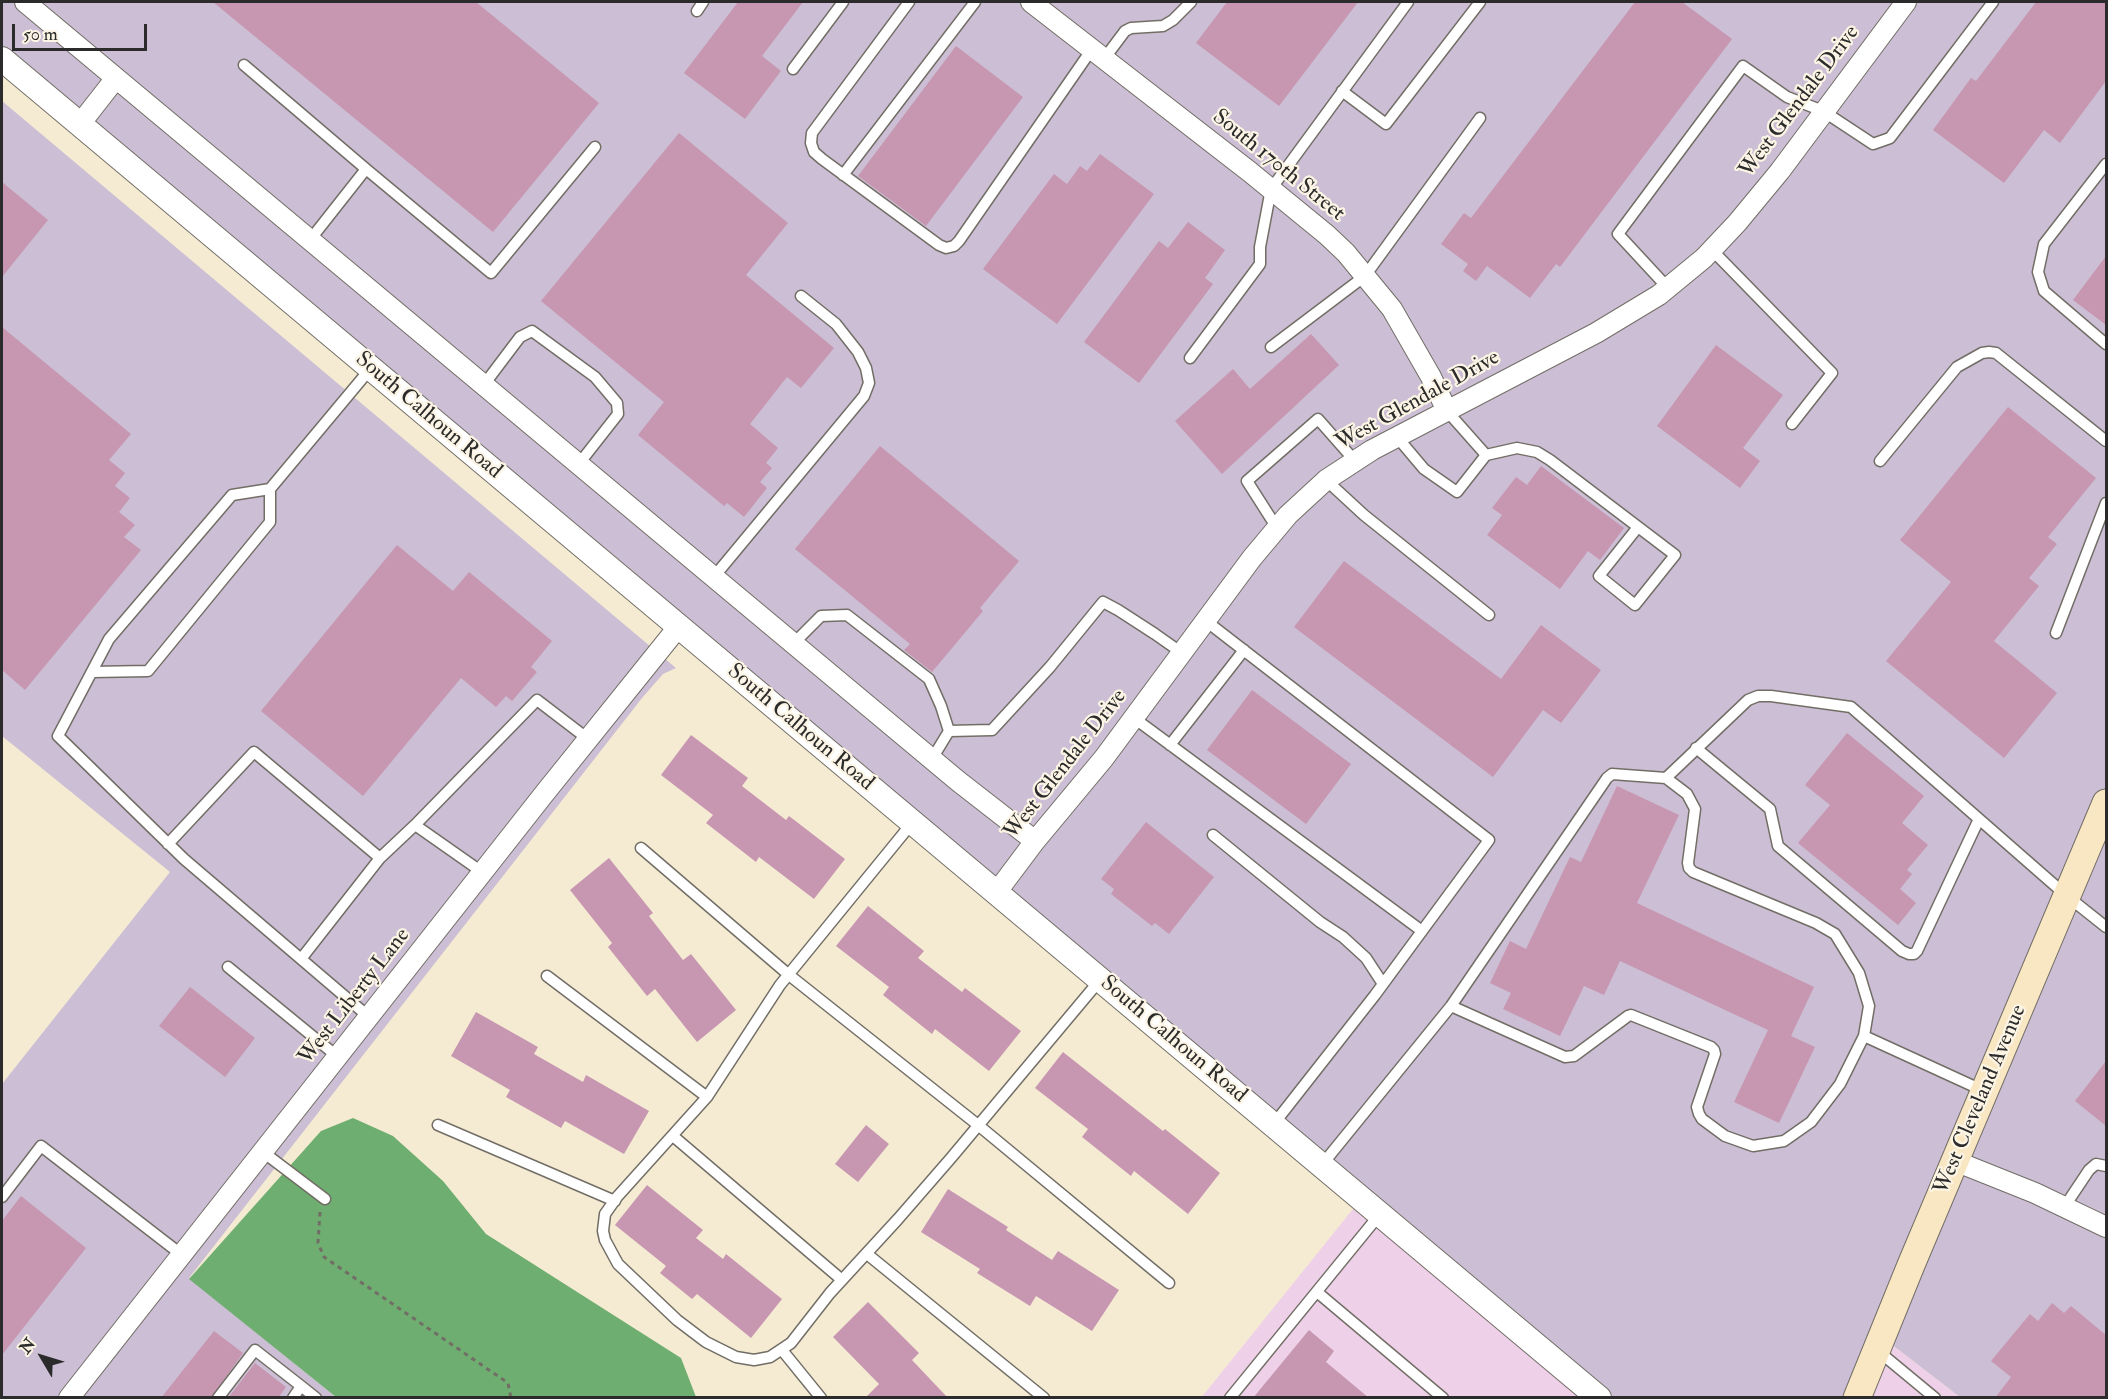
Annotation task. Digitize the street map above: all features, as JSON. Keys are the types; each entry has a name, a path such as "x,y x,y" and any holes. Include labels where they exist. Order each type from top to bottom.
{"main road":[{"name":"West Cleveland Avenue","path":"1857,1398 1984,1091 2104,813"}],"street":[{"path":"25,2 713,578 1035,842"},
{"name":"West Glendale Drive","path":"996,892 1104,758 1288,515 1326,480 1355,461 1596,333 1668,288 1712,250 1780,171 1906,2"},
{"name":"South 170th Street","path":"1037,3 1098,54 1271,189 1346,253 1392,309 1431,377 1447,411"},
{"name":"South Calhoun Road","path":"4,67 80,124 1380,1214 1590,1394"},
{"path":"80,124 116,78"},
{"name":"West Liberty Lane","path":"69,1398 482,872 679,626"},
{"path":"1955,1161 2065,1206 2106,1227"}],"lane":[{"path":"793,69 843,2"},
{"path":"909,2 812,133 811,143 814,152 843,175 946,248 954,246 959,241 1098,54 1131,28 1163,26 1173,20 1191,2"},
{"path":"843,175 975,2"},
{"path":"1190,358 1260,264 1260,247 1271,189 1408,2"},
{"path":"1342,92 1386,124 1480,2"},
{"path":"1668,288 1618,234 1743,66 1787,97 1823,111 1873,144 1890,138 1993,2"},
{"path":"244,65 491,273 595,147"},
{"path":"1271,347 1365,276 1480,118"},
{"path":"2106,164 2044,244 2038,272 2044,291 2106,344"},
{"path":"310,240 366,169"},
{"path":"1712,250 1832,373 1792,424"},
{"path":"713,578 864,396 869,383 866,368 858,351 837,324 801,296"},
{"path":"483,386 520,337 532,331 595,377 616,403 618,414 578,465"},
{"path":"1880,461 1957,367 1982,353 1989,352 1996,353 2106,441"},
{"path":"92,672 148,671 270,522 270,489 371,368"},
{"path":"1447,411 1486,455"},
{"path":"1277,528 1247,481 1318,419 1355,461"},
{"path":"1397,437 1424,469 1457,492 1486,455 1518,448 1537,452 1550,460 1638,526 1675,555 1635,604 1599,576 1638,526"},
{"path":"1326,480 1364,515 1489,615"},
{"path":"270,489 232,495 109,639 58,735 168,844 369,1017"},
{"path":"2056,633 2106,502"},
{"path":"949,731 992,730 1050,667 1103,602 1182,653"},
{"path":"793,644 821,616 847,615 928,679 941,706 949,731 932,759"},
{"path":"1206,621 1489,840 1383,984 1273,1125"},
{"path":"1170,745 1244,650"},
{"path":"1665,778 1748,700 1758,696 1851,707 2067,896 2106,927"},
{"path":"301,959 380,858 537,700 588,739"},
{"path":"1134,718 1422,931"},
{"path":"1696,748 1770,809 1778,846 1902,951 1909,954 1917,951 1979,819"},
{"path":"168,844 254,752 380,858"},
{"path":"1321,1166 1451,1006 1606,778 1612,774 1665,778 1688,794 1695,809 1689,868 1693,872 1816,923 1835,934 1859,973 1869,1006 1863,1036 1840,1084 1811,1122 1784,1141 1753,1146 1725,1136 1702,1119 1699,1114 1697,1107 1715,1054 1711,1047 1631,1016 1574,1056 1565,1058 1451,1006"},
{"path":"912,822 780,985 707,1097 605,1214 603,1231 605,1240 618,1264 677,1320 706,1342 736,1357 754,1360 770,1357 791,1343 842,1280 978,1125 1100,980"},
{"path":"415,825 482,872"},
{"path":"1213,835 1320,922 1343,937 1366,958 1383,984"},
{"path":"640,848 789,975 978,1125 1169,1283"},
{"path":"228,968 338,1057"},
{"path":"547,976 707,1097"},
{"path":"1863,1036 1984,1091"},
{"path":"438,1125 615,1201"},
{"path":"673,1136 842,1280"},
{"path":"2,1197 41,1146 182,1255"},
{"path":"263,1152 325,1199"},
{"path":"2065,1206 2089,1170 2096,1164 2106,1166"},
{"path":"1230,1398 1380,1214"},
{"path":"867,1254 1044,1398"},
{"path":"1317,1292 1443,1398"},
{"path":"218,1398 255,1350 316,1398"},
{"path":"782,1350 821,1398"},
{"path":"1877,1350 1935,1398"},
{"path":"293,1398 301,1386"}],"path":[{"path":"325,1199 319,1218 318,1243 324,1257 508,1383 511,1398"}],"shaded area":[{"path":"2,2 2106,2 2106,1397 1960,1397 1882,1337 1857,1397 1599,1397 2,59"},
{"path":"2,101 676,668 663,674 642,698 189,1278 336,1397 2,1397 2,1084 170,872 2,736"},
{"path":"1361,1199 1599,1398 1201,1398"},
{"path":"1882,1337 1960,1397 1857,1398"}],"green space":[{"path":"353,1118 393,1136 443,1181 486,1234 681,1358 696,1397 336,1397 189,1279 321,1131"}],"building":[{"path":"213,2 476,2 599,103 493,232"},
{"path":"738,2 803,2 762,56 781,71 745,119 684,73"},
{"path":"1227,2 1358,2 1279,106 1196,43"},
{"path":"1635,2 1682,2 1732,39 1560,267 1556,264 1530,298 1487,266 1476,281 1463,271 1468,264 1441,244 1464,213 1471,218"},
{"path":"2036,2 2106,2 2106,81 2060,143 2044,130 2004,183 1933,130 1971,78 1976,81"},
{"path":"956,46 1023,97 926,226 858,176"},
{"path":"679,133 788,223 746,275 834,348 801,388 787,377 750,424 778,448 766,463 772,468 760,482 767,488 744,517 727,503 724,506 638,435 664,402 541,301"},
{"path":"1100,154 1154,194 1057,324 983,269 1054,174 1067,184 1080,166 1087,171"},
{"path":"2,182 48,220 2,277"},
{"path":"1188,222 1225,250 1205,278 1213,284 1139,383 1084,342 1159,241 1168,248"},
{"path":"2106,256 2106,325 2073,300"},
{"path":"2,327 131,434 109,460 125,473 115,486 130,498 119,512 135,525 124,537 141,550 25,690 2,670"},
{"path":"1311,334 1339,365 1222,474 1175,421 1233,369 1250,389"},
{"path":"1716,345 1783,395 1743,448 1760,461 1740,488 1657,426"},
{"path":"2008,407 2096,478 2048,537 2057,544 2029,578 2039,586 1994,641 2057,693 2004,758 1886,661 1951,582 1900,540"},
{"path":"880,446 1019,561 980,608 983,611 932,672 904,650 910,644 795,549"},
{"path":"1541,466 1624,528 1600,560 1588,551 1560,589 1487,535 1502,515 1492,508 1516,477 1527,485"},
{"path":"397,545 453,591 469,572 552,641 531,667 537,672 512,701 506,696 496,707 461,678 363,796 261,711"},
{"path":"1344,561 1501,679 1541,625 1601,670 1561,723 1543,710 1493,777 1294,627"},
{"path":"1252,690 1351,764 1306,824 1207,750"},
{"path":"1847,733 1924,796 1902,823 1928,845 1907,870 1912,874 1900,889 1916,903 1898,925 1798,843 1830,805 1805,785"},
{"path":"691,735 748,778 742,786 786,820 789,816 845,859 814,899 759,857 756,862 706,823 713,815 661,775"},
{"path":"1617,786 1679,815 1637,903 1814,987 1791,1036 1815,1047 1779,1123 1734,1102 1768,1030 1620,961 1604,995 1584,986 1560,1036 1503,1009 1511,993 1490,983 1510,941 1526,949 1570,857 1581,862"},
{"path":"1146,822 1214,877 1169,934 1155,923 1152,926 1111,894 1114,889 1101,879"},
{"path":"609,858 653,913 649,916 683,960 691,954 736,1010 697,1042 655,989 647,996 608,947 612,943 570,890"},
{"path":"868,906 924,951 918,958 962,992 965,988 1021,1031 989,1071 935,1029 932,1034 883,995 889,987 836,946"},
{"path":"190,987 255,1038 225,1077 159,1026"},
{"path":"476,1012 538,1047 534,1054 583,1082 586,1075 649,1111 624,1154 565,1121 561,1128 506,1097 510,1090 451,1056"},
{"path":"1063,1052 1220,1173 1188,1214 1134,1171 1131,1176 1082,1137 1088,1129 1035,1088"},
{"path":"2106,1061 2106,1126 2075,1101"},
{"path":"866,1125 889,1144 858,1182 835,1164"},
{"path":"647,1185 703,1230 696,1238 723,1259 726,1254 782,1299 751,1338 697,1294 692,1299 660,1273 666,1266 615,1225"},
{"path":"948,1189 1008,1227 1006,1230 1052,1260 1058,1251 1119,1290 1092,1331 1036,1296 1030,1306 977,1273 980,1269 921,1232"},
{"path":"21,1196 86,1248 2,1355 2,1221"},
{"path":"868,1302 919,1353 912,1360 948,1398 865,1398 879,1384 833,1337"},
{"path":"2052,1303 2064,1313 2071,1306 2106,1335 2106,1398 1995,1398 2011,1377 1991,1361 2030,1314 2038,1321"},
{"path":"1309,1330 1334,1351 1326,1362 1369,1398 1253,1398"},
{"path":"214,1331 243,1353 211,1398 161,1398"},
{"path":"255,1363 286,1387 278,1398 228,1398"}]}
